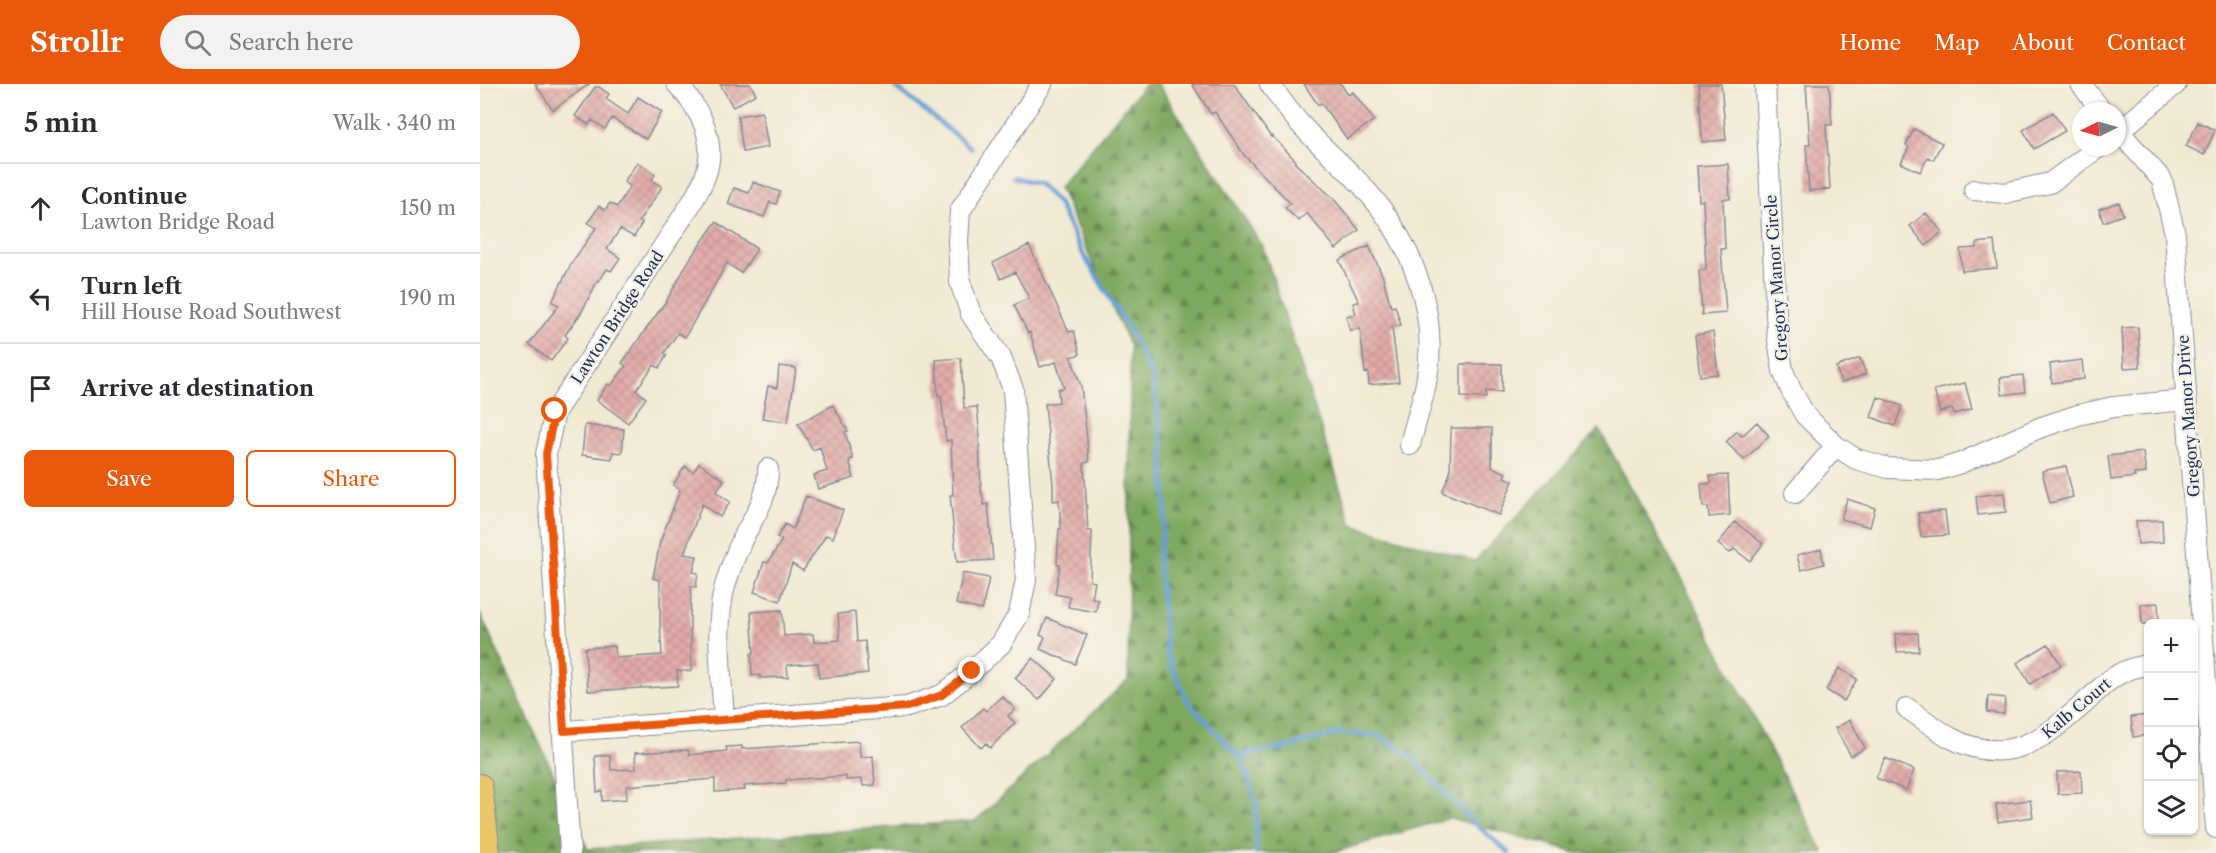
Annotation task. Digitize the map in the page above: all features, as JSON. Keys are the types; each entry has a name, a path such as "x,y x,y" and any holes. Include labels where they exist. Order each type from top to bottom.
{"main road":[{"path":"480,786 488,853"}],"street":[{"name":"Lawton Bridge Road","path":"570,853 546,454 555,411 691,204 706,173 709,141 699,110 677,84"},
{"path":"564,731 907,707 942,695 1001,644 1019,614 1026,580 1013,389 1001,358 970,314 960,282 958,241 960,211 1042,84"},
{"path":"1270,84 1304,128 1384,211 1414,266 1426,313 1429,347 1426,381 1410,445"},
{"name":"Gregory Manor Circle","path":"1765,84 1777,333 1783,371 1805,415 1836,446 1856,459 1888,468 1938,470 1961,463 2039,428 2078,414 2113,407 2186,400"},
{"path":"2081,84 2095,102"},
{"path":"2126,125 2176,84"},
{"name":"Gregory Manor Drive","path":"2126,140 2162,180 2175,234 2199,661 2216,828"},
{"path":"1974,190 2005,193 2050,183 2087,156"},
{"path":"1795,493 1836,446"},
{"path":"724,720 720,619 725,588 734,557 758,513 768,485 768,469"},
{"name":"Kalb Court","path":"1907,708 1968,746 2009,751 2040,739 2064,722 2112,677 2124,670 2144,666"}],"green space":[{"path":"1145,84 1158,84 1263,247 1352,525 1475,561 1599,429 1693,601 1824,853 1577,853 1450,818 1331,853 480,853 480,613 588,849 975,821 1128,680 1130,347 1059,187"}],"building":[{"path":"535,84 589,84 553,110"},
{"path":"720,84 750,84 756,94 733,107"},
{"path":"1192,84 1234,84 1271,137 1334,199 1359,230 1336,249 1307,213 1299,221 1285,208 1290,203 1244,155 1215,112 1211,114"},
{"path":"1304,84 1341,84 1348,95 1353,92 1374,120 1347,139 1321,103 1318,105"},
{"path":"1699,84 1721,84 1726,140 1702,142"},
{"path":"1806,84 1829,84 1832,125 1826,125 1830,189 1809,191 1806,145 1810,145"},
{"path":"595,87 609,94 606,99 628,114 638,97 662,112 646,139 612,118 605,129 592,120 589,125 575,116"},
{"path":"762,112 768,147 743,152 738,116"},
{"path":"2053,112 2065,131 2034,149 2023,130"},
{"path":"2198,122 2215,130 2204,155 2186,146"},
{"path":"1914,129 1942,143 1933,160 1928,157 1920,172 1901,163"},
{"path":"637,162 655,174 652,180 662,187 639,221 642,223 634,237 620,229 607,249 620,258 611,271 607,269 598,280 581,313 565,335 568,338 551,361 529,344 559,305 552,302 571,264 596,228 588,223 599,206 605,210 610,203 617,207 630,186 624,182"},
{"path":"1728,164 1730,199 1723,199 1725,249 1721,249 1726,313 1702,315 1699,270 1706,270 1703,200 1699,201 1697,166"},
{"path":"753,182 780,192 776,204 770,202 764,217 728,204 734,188 749,193"},
{"path":"2119,202 2123,215 2103,222 2099,209"},
{"path":"1926,213 1942,232 1926,246 1910,226"},
{"path":"716,222 757,249 741,273 727,263 685,337 678,333 664,353 667,355 659,368 654,365 636,390 646,398 628,423 597,400 608,384 611,386 626,366 622,363 667,300 690,259"},
{"path":"1994,241 1997,268 1962,271 1960,249 1977,248 1977,243"},
{"path":"1029,245 1069,332 1074,331 1080,354 1071,357 1081,386 1086,430 1089,462 1084,463 1088,531 1092,531 1090,581 1095,582 1092,598 1098,600 1096,612 1068,607 1070,597 1055,594 1060,565 1057,565 1059,529 1061,529 1059,500 1053,501 1045,404 1059,402 1058,389 1064,388 1056,362 1040,367 1030,332 1028,333 1014,305 1029,298 1015,272 1001,279 993,263"},
{"path":"1369,246 1383,277 1391,307 1395,306 1401,325 1392,327 1399,382 1369,385 1368,372 1365,373 1360,328 1350,331 1346,316 1356,314 1353,303 1359,302 1339,260"},
{"path":"2138,327 2140,367 2124,368 2122,328"},
{"path":"1713,332 1718,374 1700,376 1695,335"},
{"path":"961,358 964,408 977,407 981,492 984,505 988,504 993,560 957,562 950,495 953,495 951,440 946,441 941,396 938,396 936,360"},
{"path":"1860,358 1866,374 1841,383 1836,367"},
{"path":"2082,360 2084,379 2052,383 2050,364"},
{"path":"1461,364 1502,364 1502,392 1486,391 1486,398 1461,397"},
{"path":"779,366 796,368 788,422 762,418 768,386 777,388"},
{"path":"2023,375 2025,392 2002,395 2000,378"},
{"path":"1965,383 1972,409 1954,414 1952,409 1940,412 1934,390"},
{"path":"1878,397 1902,406 1895,426 1871,417"},
{"path":"833,405 848,431 845,432 853,459 849,460 854,478 818,489 814,475 827,471 820,447 813,450 798,424"},
{"path":"1757,422 1769,436 1744,460 1726,442 1737,431 1742,436"},
{"path":"585,425 624,429 622,453 613,452 612,459 582,455"},
{"path":"1451,428 1492,428 1492,467 1506,473 1504,477 1513,481 1499,515 1442,492 1450,473"},
{"path":"2143,452 2146,473 2111,480 2108,456"},
{"path":"699,463 724,480 716,492 730,502 720,517 702,504 684,554 697,556 693,572 698,573 696,587 691,586 692,671 677,671 678,686 588,691 585,648 615,646 616,658 662,655 660,580 653,578 660,542 680,490 673,485 685,466 693,472"},
{"path":"2066,466 2073,497 2050,503 2042,471"},
{"path":"1728,475 1730,515 1709,517 1708,507 1703,507 1701,484 1711,483 1710,476"},
{"path":"2004,493 2006,512 1978,515 1976,496"},
{"path":"806,496 843,510 833,538 826,535 803,571 792,564 780,601 754,592 764,562 768,563 782,540 777,537 785,524 793,529"},
{"path":"1847,499 1875,508 1870,527 1841,519"},
{"path":"1945,511 1948,535 1921,537 1918,513"},
{"path":"2162,520 2163,542 2138,544 2136,521"},
{"path":"1735,522 1763,544 1750,561 1734,549 1730,553 1718,544"},
{"path":"1821,549 1824,564 1801,570 1797,555"},
{"path":"963,573 989,578 982,610 956,604"},
{"path":"2158,603 2159,619 2144,619 2144,624 2142,624 2141,604"},
{"path":"782,610 784,636 813,634 814,642 840,640 838,614 855,612 857,642 865,641 868,673 819,678 818,663 787,665 788,677 752,676 751,654 754,653 751,612"},
{"path":"1047,618 1087,635 1075,664 1040,649 1045,637 1040,635"},
{"path":"1918,633 1919,651 1897,652 1896,634"},
{"path":"2048,644 2061,665 2030,684 2017,663"},
{"path":"1033,658 1057,679 1039,700 1015,678"},
{"path":"1839,668 1857,679 1844,701 1826,690"},
{"path":"1002,696 1015,709 1008,716 1015,723 990,748 986,743 981,748 962,728 983,708 986,711"},
{"path":"1988,696 2005,698 2004,714 1987,712"},
{"path":"2144,715 2144,736 2133,737 2131,717"},
{"path":"1850,720 1865,748 1851,756 1835,728"},
{"path":"859,741 860,757 873,756 875,785 863,786 862,779 846,780 846,776 786,780 786,783 744,786 745,790 715,792 715,779 626,786 627,799 602,801 602,791 597,792 595,756 610,755 611,770 636,769 635,753 688,750 689,755 727,751 726,747 742,746 742,749"},
{"path":"1885,758 1914,770 1906,790 1876,778"},
{"path":"2081,771 2082,793 2058,794 2057,772"},
{"path":"2030,800 2033,817 1998,822 1996,804"}],"waterway":[{"path":"892,84 971,148"},
{"path":"1013,177 1039,184 1058,203 1083,254 1131,333 1153,378 1162,442 1166,510 1158,557 1167,655 1188,702 1243,761 1256,802 1256,853"},
{"path":"1240,756 1284,748 1340,733 1378,735 1410,756 1472,821 1509,853"}],"route":[{"path":"555,411 546,454 564,731 907,707 942,695 972,671"}]}
